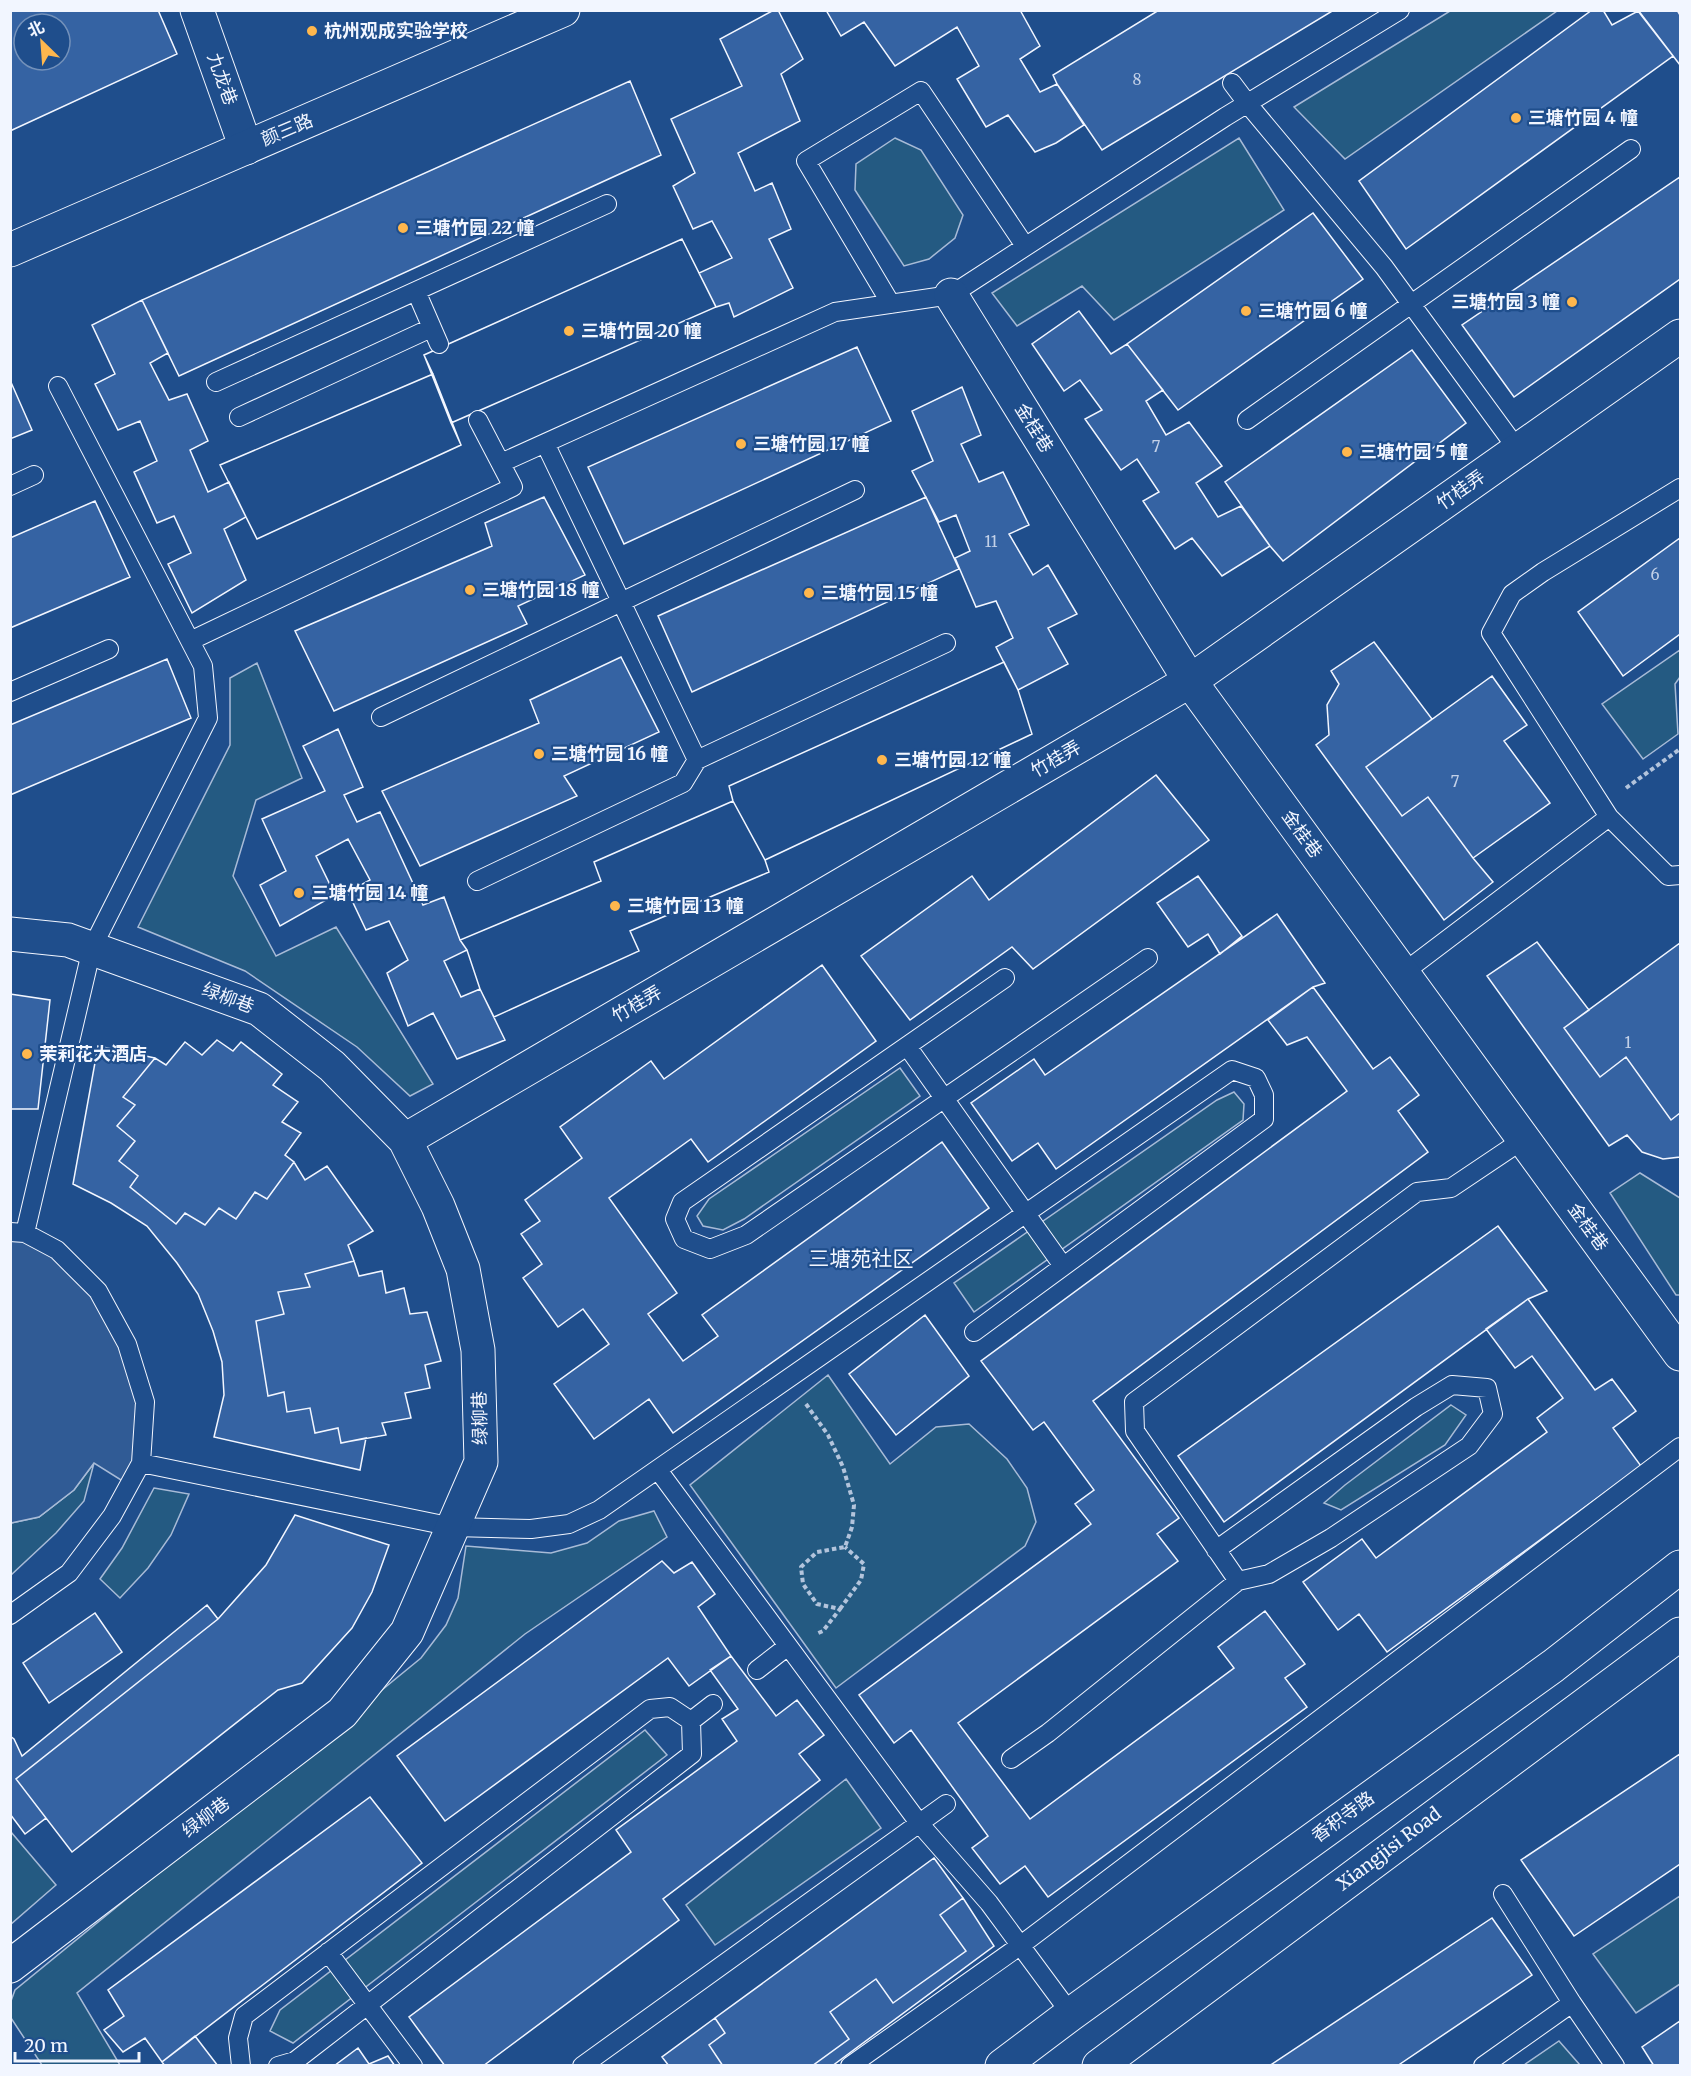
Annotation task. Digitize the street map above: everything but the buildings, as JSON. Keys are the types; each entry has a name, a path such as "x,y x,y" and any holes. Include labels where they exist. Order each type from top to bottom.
{"street":[{"name":"九龙巷","path":"197,10 246,148"},
{"name":"颜三路","path":"10,250 563,10"},
{"name":"金桂巷","path":"951,295 1190,681 1524,1139 1676,1337"},
{"name":"竹桂弄","path":"405,1140 1190,681 1680,336"},
{"name":"绿柳巷","path":"10,934 68,940 259,1009 332,1066 405,1140 438,1206 463,1269 478,1350 481,1462 407,1632 342,1713 10,1966"},
{"name":"香积寺路","path":"1002,2066 1553,1666 1680,1567"},
{"name":"Xiangjisi Road","path":"1099,2066 1680,1634"}],"lane":[{"path":"501,463 835,312 951,295 1246,103 1400,10"},
{"path":"1232,83 1246,103 1384,267 1518,450"},
{"path":"891,304 806,161 921,92 1025,246"},
{"path":"1246,420 1631,149"},
{"path":"216,382 607,204"},
{"path":"239,417 435,336 416,291"},
{"path":"10,1615 69,1573 112,1516 141,1463 145,1402 127,1344 98,1291 57,1250 18,1233 92,948 208,718 203,666 58,386"},
{"path":"190,641 513,487 478,420"},
{"path":"545,443 697,760"},
{"path":"10,486 34,475"},
{"path":"1680,488 1543,572 1512,594 1491,633 1605,812 1668,876 1680,875"},
{"path":"381,717 855,490"},
{"path":"477,881 683,783 697,760 946,642"},
{"path":"10,692 109,649"},
{"path":"1403,973 1605,812"},
{"path":"1005,978 681,1202 675,1219 684,1239 710,1249 746,1235 1148,958"},
{"path":"907,1046 1064,1266"},
{"path":"141,1463 453,1527 531,1529 569,1524 599,1510 658,1470 1232,1070 1256,1078 1264,1095 1263,1119 974,1332"},
{"path":"1238,1581 1135,1431 1134,1402 1417,1192 1451,1188 1524,1139"},
{"path":"1011,1759 1048,1733 1238,1581 1269,1574 1331,1538 1469,1446 1493,1414 1487,1388 1452,1385 1416,1407 1216,1550"},
{"path":"850,2066 1021,1945 1680,1447"},
{"path":"658,1470 919,1823 989,1903 1071,2014"},
{"path":"757,1670 788,1646"},
{"path":"691,1721 713,1704"},
{"path":"241,2066 238,2038 244,2016 650,1709 670,1707 691,1721"},
{"path":"278,2066 295,2061 692,1754 691,1721"},
{"path":"582,2066 946,1804"},
{"path":"1503,1894 1615,2066"},
{"path":"328,1952 413,2066"},
{"path":"1483,2066 1572,2003"}],"path":[{"path":"1605,812 1680,749"},
{"path":"788,1379 828,1435 843,1467 854,1505 852,1527 846,1546"},
{"path":"840,1609 817,1604 803,1584 801,1567 817,1552 846,1546"},
{"path":"788,1646 823,1631 861,1580 864,1564 846,1546"}],"shaded area":[{"path":"1450,11 1557,11 1345,159 1294,107"},
{"path":"895,138 921,150 963,215 955,238 929,259 904,266 855,190 856,164"},
{"path":"1239,138 1284,210 1114,320 1082,286 1017,326 992,293"},
{"path":"1680,650 1680,677 1675,684 1678,734 1643,759 1602,704"},
{"path":"257,663 302,778 256,800 233,876 276,956 336,927 433,1084 410,1096 357,1047 245,971 138,927 230,745 230,678"},
{"path":"900,1068 920,1096 744,1219 723,1230 703,1226 697,1216 709,1199"},
{"path":"1234,1092 1244,1104 1243,1120 974,1312 954,1283 1217,1100"},
{"path":"1640,1173 1680,1198 1680,1295 1676,1295 1610,1193"},
{"path":"10,1232 25,1233 98,1291 145,1402 129,1485 94,1463 74,1490 39,1517 11,1523"},
{"path":"828,1375 890,1464 936,1427 969,1424 1007,1459 1027,1488 1036,1522 1025,1546 836,1688 690,1485"},
{"path":"1451,1405 1466,1415 1445,1445 1341,1510 1324,1503 1345,1485"},
{"path":"94,1463 84,1501 56,1533 11,1575 11,1523 39,1517 74,1490"},
{"path":"154,1488 189,1494 171,1535 148,1568 120,1598 100,1579 122,1548"},
{"path":"654,1511 667,1537 525,1634 77,1993 120,2065 42,2065 11,2018 11,2001 15,1990 421,1658 446,1625 458,1598 466,1546 551,1553 587,1543 619,1521"},
{"path":"645,1730 667,1755 293,2043 270,2031 280,2010"},
{"path":"846,1779 881,1828 715,1945 686,1905"},
{"path":"10,1832 56,1885 11,1924"},
{"path":"1680,1896 1680,1984 1636,2013 1593,1954"},
{"path":"1559,2041 1580,2065 1524,2065"}],"place":[{"name":"杭州观成实验学校","path":"312,31"},
{"name":"三塘竹园 4 幢","path":"1516,118"},
{"name":"三塘竹园 22 幢","path":"403,228"},
{"name":"三塘竹园 3 幢","path":"1572,302"},
{"name":"三塘竹园 6 幢","path":"1246,311"},
{"name":"三塘竹园 20 幢","path":"569,331"},
{"name":"三塘竹园 17 幢","path":"741,444"},
{"name":"三塘竹园 5 幢","path":"1347,452"},
{"name":"三塘竹园 18 幢","path":"470,590"},
{"name":"三塘竹园 15 幢","path":"809,593"},
{"name":"三塘竹园 16 幢","path":"539,754"},
{"name":"三塘竹园 12 幢","path":"882,760"},
{"name":"三塘竹园 14 幢","path":"299,893"},
{"name":"三塘竹园 13 幢","path":"615,906"},
{"name":"茉莉花大酒店","path":"27,1054"}],"district":[{"name":"三塘苑社区","path":"861,1259"}]}
